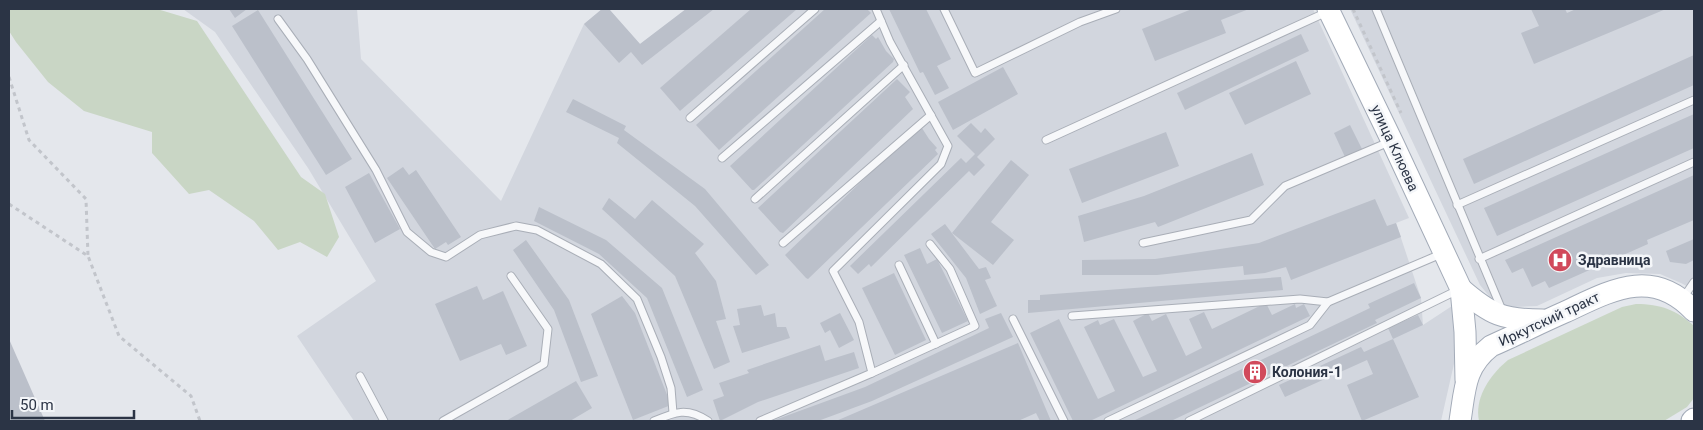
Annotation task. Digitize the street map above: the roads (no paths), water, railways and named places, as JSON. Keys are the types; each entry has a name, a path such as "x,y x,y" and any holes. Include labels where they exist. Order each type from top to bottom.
{"main road":[{"name":"улица Клюева","path":"1329,10 1461,289 1466,332 1466,380"},
{"name":"Иркутский тракт","path":"1460,421 1466,380 1473,364 1491,346 1605,293 1627,286 1655,286 1689,304"},
{"name":"улица Клюева","path":"1461,289 1476,302 1505,318 1548,320"}],"lane":[{"path":"690,118 815,9"},
{"path":"872,373 859,322 833,271 941,164 948,146 876,9"},
{"path":"944,9 975,73 1080,22 1116,9"},
{"path":"1376,9 1505,318"},
{"path":"1046,140 1329,10"},
{"path":"278,19 307,58 376,170 407,232 431,252 446,257 480,235 516,226 536,230 601,264 637,299 661,357 671,388 673,413"},
{"path":"722,158 881,21"},
{"path":"756,199 904,65"},
{"path":"1457,205 1694,100"},
{"path":"783,243 931,115"},
{"path":"1143,243 1251,220 1285,186 1392,140"},
{"path":"1479,259 1694,162"},
{"path":"760,421 975,326 950,269 930,244"},
{"path":"1108,421 1310,325 1328,302 1444,252"},
{"path":"899,265 936,344"},
{"path":"443,421 544,364 548,329 511,276"},
{"path":"1689,304 1694,282"},
{"path":"1189,421 1461,289"},
{"path":"1072,316 1300,299 1328,302"},
{"path":"1013,319 1064,421"},
{"path":"360,376 384,421"},
{"path":"654,421 673,413 696,413 708,421"}],"place":[{"name":"Здравница","path":"1560,260"},
{"name":"Колония-1","path":"1255,372"}]}
